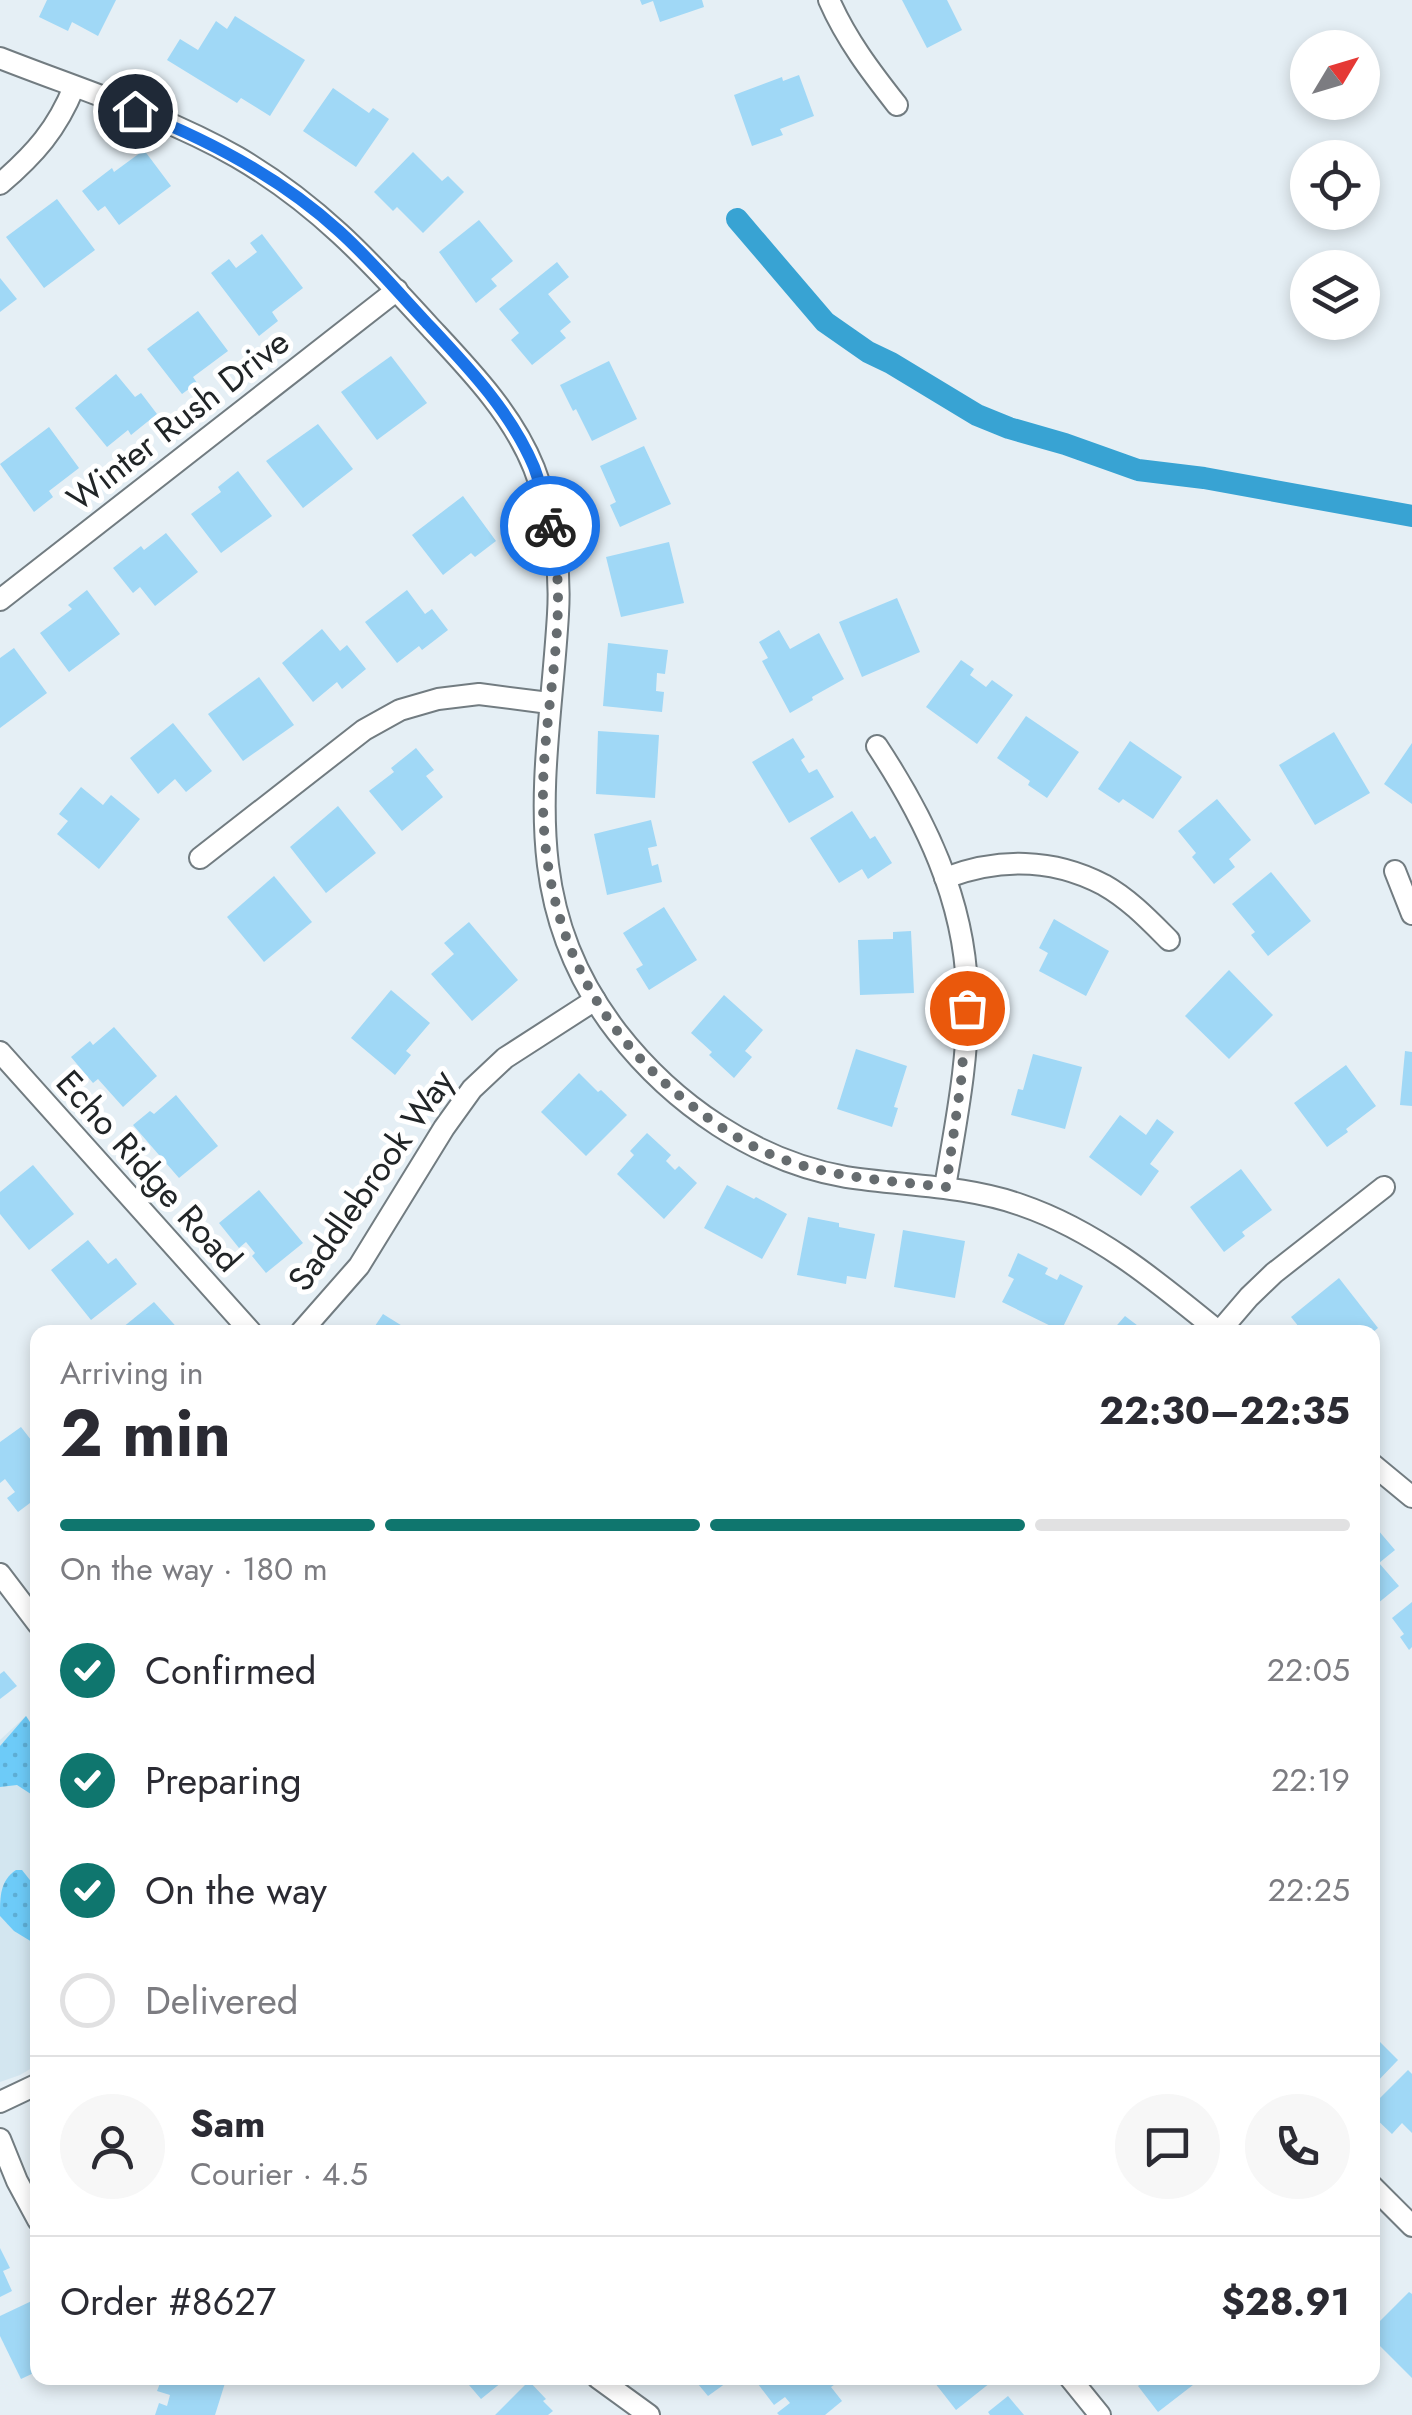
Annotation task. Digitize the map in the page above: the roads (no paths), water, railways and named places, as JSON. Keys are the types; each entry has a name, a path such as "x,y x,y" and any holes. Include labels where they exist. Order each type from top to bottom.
{"street":[{"path":"829,0 856,51 898,105"},
{"path":"0,58 204,140 271,178 339,230 499,406 534,468 558,572 543,785 546,864 554,899 566,940 595,1000 618,1033 676,1094 746,1143 779,1158 846,1176 946,1187 1016,1203 1077,1229 1124,1257 1210,1325"},
{"path":"0,184 51,133 74,87"},
{"name":"Winter Rush Drive","path":"0,600 397,290"},
{"path":"200,858 364,730 400,710 458,696 504,696 549,703"},
{"path":"876,746 917,811 945,878 963,947 968,986 967,1030 946,1187"},
{"path":"945,878 987,864 1012,863 1075,874 1126,900 1169,940"},
{"path":"1395,872 1412,914"},
{"name":"Saddlebrook Way","path":"307,1325 359,1266 472,1089 505,1058 595,1000"},
{"name":"Echo Ridge Road","path":"0,1052 245,1325"},
{"path":"1225,1325 1274,1273 1384,1187"},
{"path":"1380,1471 1412,1497"},
{"path":"0,1574 30,1613"},
{"path":"0,2102 30,2088"},
{"path":"0,2139 30,2206"},
{"path":"1380,2194 1412,2226"},
{"path":"608,2385 649,2415"},
{"path":"1076,2385 1100,2415"}],"waterway":[{"path":"737,219 825,322 868,352 977,415 1138,470 1204,478 1412,516"}]}
